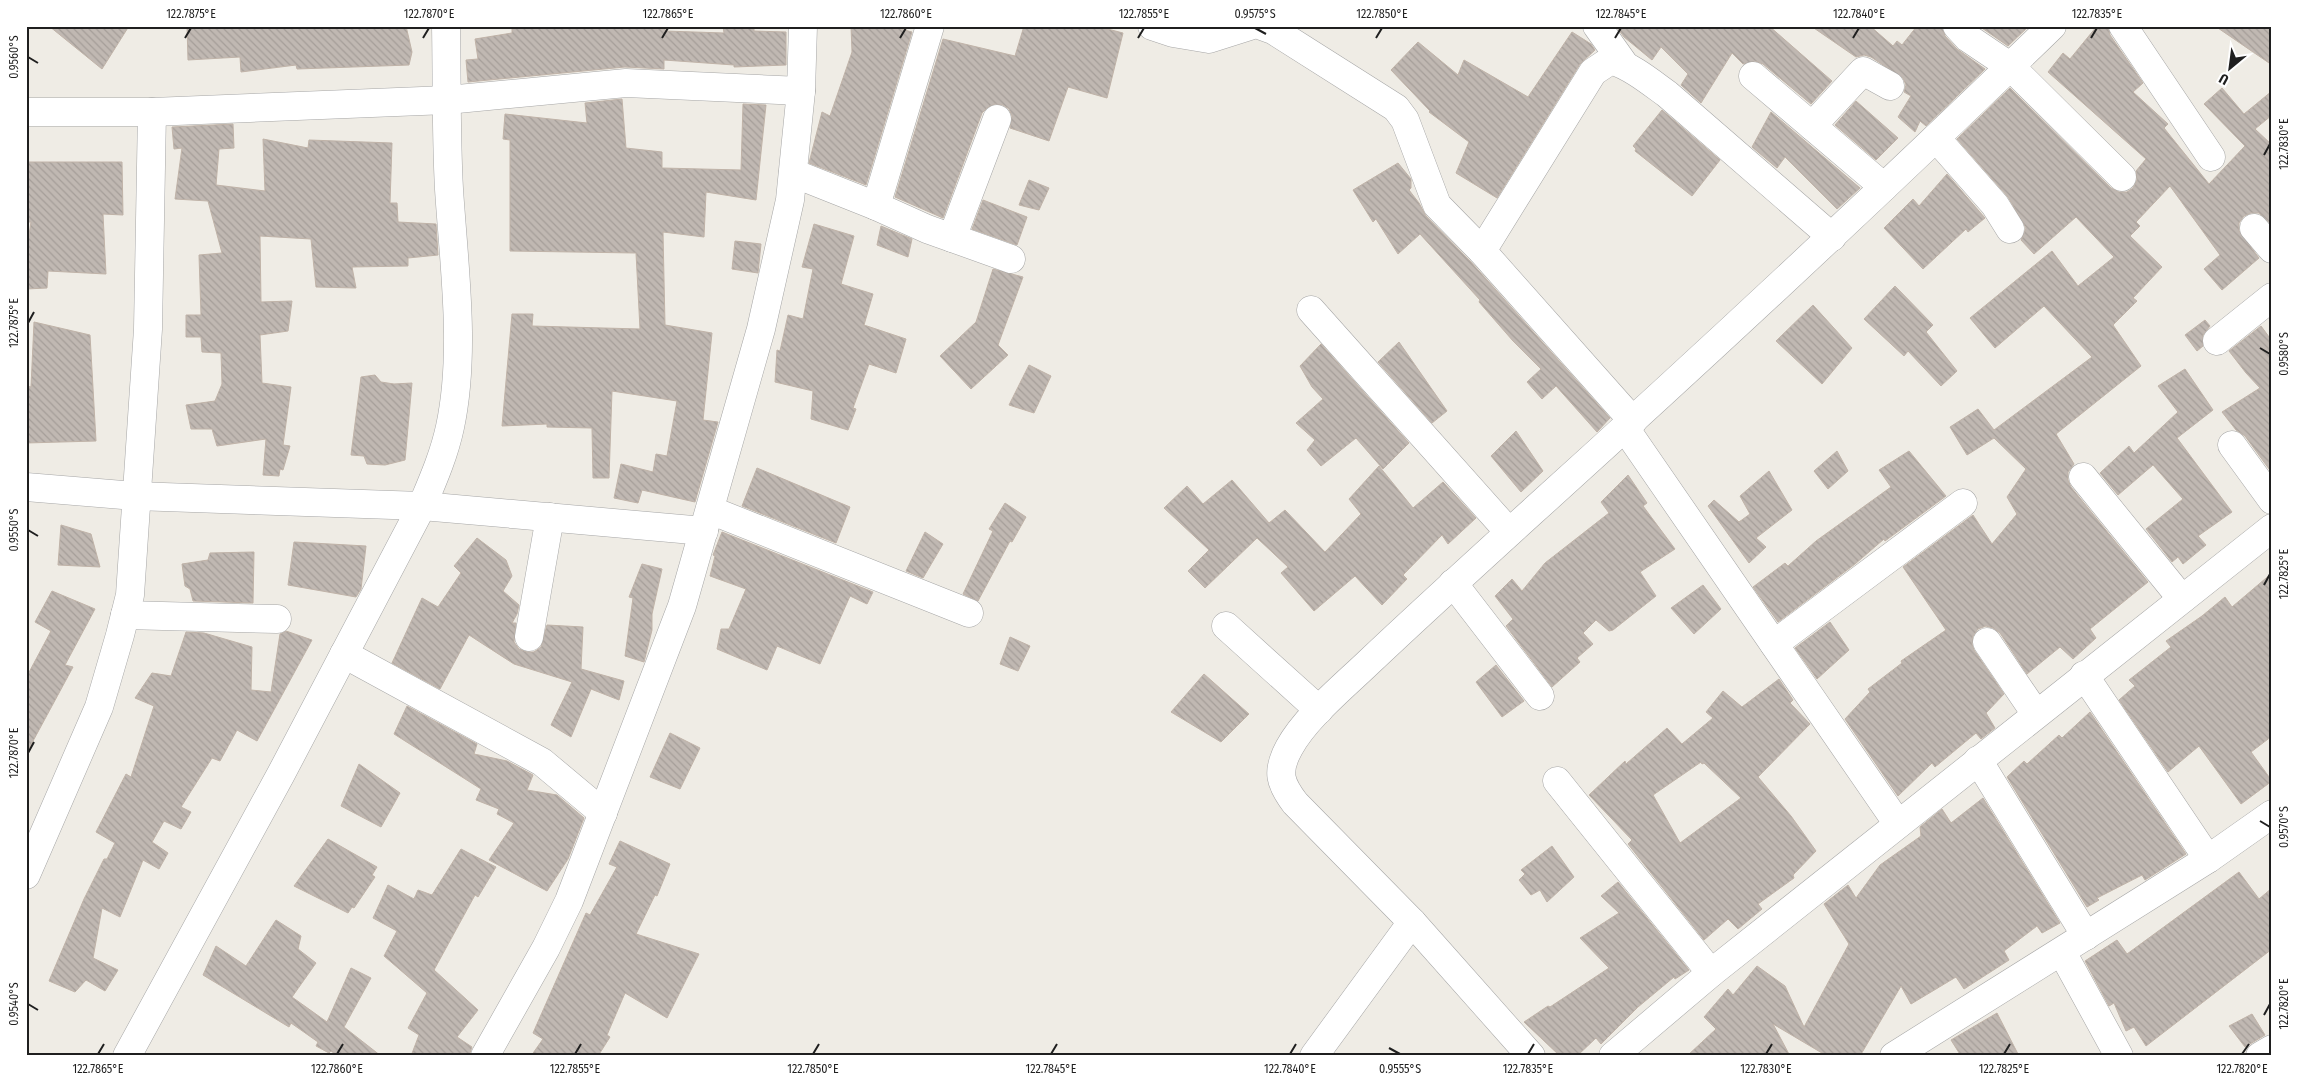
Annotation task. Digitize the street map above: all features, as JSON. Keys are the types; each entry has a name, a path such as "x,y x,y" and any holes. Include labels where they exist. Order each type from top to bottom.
{"street":[{"path":"127,1056 276,783 422,506 439,467 450,427 456,385 457,326 449,176 446,26"},
{"path":"485,1056 550,940 569,901 682,606 762,329 790,200 801,91 803,26"},
{"path":"876,206 930,26"},
{"path":"1152,26 1173,33 1209,39 1250,26"},
{"path":"1262,26 1273,30 1396,108 1405,120 1437,205 1482,250 1629,424 1774,644 1898,824"},
{"path":"1597,26 1624,64"},
{"path":"1956,26 1968,38 2011,67 2122,177"},
{"path":"1531,1056 1412,922 1336,846 1284,788 1281,765 1290,745 1319,710 1453,583 1832,237 2052,26"},
{"path":"2123,26 2211,157"},
{"path":"1482,250 1593,72 1611,60 1624,64 1667,94 1832,237"},
{"path":"1812,126 1864,71 1890,86"},
{"path":"1753,76 1884,187"},
{"path":"26,112 152,112 447,100 626,83 801,91"},
{"path":"26,875 99,707 130,595 135,496 148,330 152,112"},
{"path":"952,238 998,119"},
{"path":"1936,138 1995,205 2010,229"},
{"path":"793,173 952,238 1011,259"},
{"path":"2254,228 2272,249"},
{"path":"2217,341 2272,297"},
{"path":"1311,310 1509,532"},
{"path":"2232,445 2272,500"},
{"path":"2083,477 2182,599"},
{"path":"26,487 135,496 422,506 550,517 707,521 969,613"},
{"path":"1774,644 1963,503"},
{"path":"529,637 550,517"},
{"path":"1613,1056 1711,973 2084,675 2272,528"},
{"path":"1453,583 1540,696"},
{"path":"125,615 277,619"},
{"path":"1226,626 1319,710"},
{"path":"1987,642 2036,714"},
{"path":"344,654 542,762 603,813"},
{"path":"2084,675 2208,859"},
{"path":"1978,760 2086,936"},
{"path":"1557,781 1711,973"},
{"path":"1894,1056 2208,859 2268,824"},
{"path":"1314,1056 1412,922"},
{"path":"2062,952 2119,1056"},
{"path":"2260,1056 2272,1049"}],"building":[{"path":"49,26 129,26 102,69"},
{"path":"187,26 406,26 412,52 409,65 297,69 296,65 241,72 240,57 188,60"},
{"path":"529,26 665,26 665,31 724,33 723,26 742,26 754,28 754,31 786,32 786,65 734,67 734,65 664,60 664,69 625,67 468,82 466,60 478,59 475,39 512,33 512,29"},
{"path":"851,26 902,26 901,29 912,32 866,185 809,163 822,112 830,116 852,52"},
{"path":"1024,26 1096,26 1123,33 1107,98 1068,87 1049,141 1010,128 1012,116 1009,109 1003,105 995,104 988,107 982,113 943,218 895,197 943,39 1015,56"},
{"path":"1616,26 1769,26 1832,81 1811,104 1763,64 1755,61 1743,64 1732,53 1701,103 1681,85 1688,74 1661,47 1652,60 1624,37"},
{"path":"1811,26 1870,26 1893,46 1897,41 1902,45 1917,26 1942,26 1945,36 1957,49 1985,69 1926,126 1920,121 1915,132 1898,117 1911,96 1904,92 1906,85 1903,78 1871,57 1864,55 1856,57"},
{"path":"1979,26 2029,26 2008,46"},
{"path":"2097,26 2108,26 2110,35 2143,83 2133,92 2168,124 2164,128 2209,184 2245,146 2204,104 2222,88 2244,114 2272,91 2272,115 2255,129 2272,145 2272,225 2259,213 2251,213 2244,216 2239,223 2239,231 2259,258 2222,290 2204,269 2220,255 2170,186 2136,222 2140,226 2130,236 2162,267 2133,298 2137,301 2113,325 2141,366 2056,434 2074,464 2068,472 2068,480 2071,487 2148,582 2090,629 2096,638 2073,659 2060,647 2027,674 2000,633 1986,626 1978,629 1973,636 1972,644 1974,650 2004,694 1986,713 1995,728 1981,739 1976,733 1935,767 1932,763 1898,796 1845,719 1870,692 1868,689 1902,663 1901,661 1946,630 1903,567 1973,515 1992,544 2017,514 2007,497 2026,469 1994,438 1967,455 1950,427 1978,409 1994,430 2092,357 2044,306 1995,348 1970,318 2052,251 2078,286 2114,257 2076,217 2034,254 2021,240 2026,228 2008,197 1957,139 2010,88 2111,188 2119,192 2127,192 2133,188 2137,180 2136,171 2146,159 2048,72 2063,53 2070,59"},
{"path":"2215,26 2272,26 2272,65"},
{"path":"1572,32 1591,44 1595,50 1580,64 1497,198 1456,173 1469,142 1429,112 1391,70 1418,42 1458,75 1464,60 1528,97"},
{"path":"622,99 626,148 662,152 662,168 741,170 743,104 766,105 756,200 706,192 704,237 663,232 665,325 712,333 703,420 718,422 695,502 642,490 638,503 614,498 621,464 653,472 656,454 667,456 677,401 612,391 609,478 593,478 592,428 547,427 547,424 502,426 512,314 533,314 532,326 640,329 636,253 510,251 510,140 503,139 505,114 587,123 585,103"},
{"path":"1856,101 1898,138 1876,160 1835,125"},
{"path":"1662,110 1720,160 1692,196 1635,151 1636,149 1633,146"},
{"path":"1771,112 1860,188 1837,209 1785,157 1777,168 1752,147"},
{"path":"233,124 234,148 219,149 216,185 265,191 263,139 308,148 309,140 392,143 390,203 397,203 398,222 436,224 438,255 408,258 408,266 352,267 356,288 316,287 311,239 260,236 261,302 292,301 288,331 260,335 262,383 291,387 283,445 290,446 283,470 280,469 279,476 263,475 266,439 217,446 212,429 191,429 186,405 215,401 222,384 221,353 202,352 201,337 186,337 186,315 201,315 199,255 222,253 208,201 175,199 182,148 174,149 172,127"},
{"path":"26,162 122,162 123,215 103,214 106,274 48,271 47,288 26,289 26,254 31,222 26,222"},
{"path":"1398,163 1411,179 1411,188 1409,190 1426,216 1471,262 1610,418 1597,432 1556,386 1542,399 1527,382 1541,369 1513,341 1479,302 1480,300 1420,234 1398,254 1376,219 1373,222 1353,190"},
{"path":"1947,174 1985,218 1968,232 1966,229 1923,269 1884,228 1913,199 1919,206"},
{"path":"1029,180 1049,188 1039,210 1019,205"},
{"path":"983,200 1027,217 1017,245 972,229"},
{"path":"814,224 854,236 841,284 873,294 864,325 906,339 896,373 869,364 853,408 856,409 848,430 811,419 813,391 775,382 777,350 780,351 788,315 803,319 813,269 802,267"},
{"path":"881,226 912,239 908,257 877,245"},
{"path":"735,241 761,244 758,273 732,269"},
{"path":"993,269 1023,277 998,345 1008,355 971,389 940,356 976,322"},
{"path":"1895,286 1933,325 1926,332 1957,371 1941,386 1908,351 1904,356 1864,319"},
{"path":"1813,305 1852,348 1822,384 1776,341"},
{"path":"2205,320 2210,326 2203,335 2203,346 2197,351 2185,335"},
{"path":"34,322 90,335 96,441 26,443 26,386 31,387"},
{"path":"2261,326 2272,341 2272,473 2245,436 2236,430 2222,412 2260,388 2229,351"},
{"path":"1399,342 1447,411 1432,423 1378,362"},
{"path":"1321,344 1409,443 1383,469 1356,438 1321,466 1307,450 1315,440 1296,423 1323,399 1312,387 1300,366"},
{"path":"1029,365 1051,376 1034,413 1009,405"},
{"path":"2185,369 2213,410 2177,438 2232,512 2198,536 2206,545 2183,564 2178,557 2172,562 2146,529 2183,499 2153,465 2118,495 2100,473 2129,446 2134,453 2178,412 2158,386"},
{"path":"375,375 381,382 394,384 412,383 405,460 385,465 367,464 364,456 351,455 361,377"},
{"path":"1516,431 1543,471 1521,492 1491,456"},
{"path":"1837,451 1848,471 1828,489 1814,471"},
{"path":"1909,451 1946,496 1885,541 1884,539 1855,564 1778,622 1753,587 1785,563 1788,566 1816,541 1891,487 1879,470"},
{"path":"1379,466 1413,508 1443,482 1476,518 1448,544 1442,535 1403,575 1407,579 1382,605 1355,576 1314,611 1281,573 1288,567 1257,538 1205,588 1188,571 1209,550 1164,508 1187,486 1203,504 1232,480 1269,523 1285,510 1325,552 1361,514 1349,499"},
{"path":"757,468 850,507 836,543 742,506"},
{"path":"1769,471 1792,510 1756,538 1766,547 1749,563 1708,506 1714,500 1739,522 1750,514 1740,496"},
{"path":"1628,475 1647,503 1643,506 1675,549 1640,572 1656,596 1613,630 1609,631 1596,620 1583,633 1593,644 1577,658 1580,662 1552,687 1506,626 1513,619 1495,596 1512,579 1522,591 1545,563 1609,513 1601,502"},
{"path":"1005,503 1026,517 1012,542 1010,541 978,601 963,594 993,531 989,529"},
{"path":"61,525 91,534 100,567 58,565"},
{"path":"722,532 873,592 867,604 850,596 820,664 777,646 767,670 717,649 721,629 729,629 746,589 710,576 715,556 713,555"},
{"path":"925,532 943,544 923,578 906,571"},
{"path":"477,538 506,560 512,576 503,591 519,605 512,623 516,623 514,642 519,649 534,652 541,647 547,625 583,627 581,669 624,681 619,700 591,689 571,737 551,725 572,682 514,664 469,635 440,689 392,663 422,598 438,607 461,573 454,566"},
{"path":"294,542 366,546 361,589 356,597 288,585"},
{"path":"254,552 253,603 193,601 190,589 185,586 182,564 208,560 210,553"},
{"path":"642,564 662,569 652,614 652,630 644,662 625,656 633,598 629,597"},
{"path":"2272,573 2272,736 2251,752 2272,781 2241,804 2199,746 2168,772 2119,700 2135,686 2129,680 2171,647 2166,641 2225,597 2232,607"},
{"path":"1703,585 1721,609 1694,634 1671,608"},
{"path":"52,591 95,609 65,665 73,667 26,754 26,678 51,631 35,622"},
{"path":"1830,622 1849,650 1817,679 1795,648"},
{"path":"286,631 312,640 257,741 237,730 220,761 212,758 181,807 191,812 181,829 164,821 152,842 168,853 159,869 143,860 120,917 102,908 93,958 118,970 105,991 86,980 75,992 49,981 84,899 104,859 107,859 115,843 96,832 126,774 131,777 154,706 135,698 152,673 171,676 186,632 204,633 252,647 251,690 271,692 280,634"},
{"path":"1010,637 1030,646 1018,671 1000,664"},
{"path":"1496,665 1524,701 1502,717 1476,682"},
{"path":"1204,674 1249,714 1221,742 1171,712"},
{"path":"1779,679 1793,700 1790,703 1810,724 1758,777 1791,816 1816,851 1793,875 1794,878 1758,904 1762,909 1738,929 1728,919 1704,940 1628,844 1632,840 1589,795 1625,761 1626,764 1667,728 1682,744 1713,718 1706,712 1723,691 1742,707","holes":["1701,762 1702,764 1704,763 1741,798 1680,843 1653,795"]},
{"path":"407,706 477,744 474,754 507,761 533,775 527,790 557,795 584,818 568,859 547,891 489,860 514,823 497,814 499,809 476,800 481,789 394,734"},
{"path":"2090,712 2186,854 2145,880 2142,875 2097,898 2099,900 2087,907 2007,777 2024,761 2027,764 2059,735 2062,738"},
{"path":"670,733 700,748 680,789 650,777"},
{"path":"359,764 400,793 381,827 341,806"},
{"path":"1983,798 2060,923 2042,933 2037,926 2004,951 2009,960 1964,989 1956,977 1911,1004 1901,986 1860,1056 1827,1056 1773,1024 1790,1056 1687,1056 1716,1029 1704,1017 1728,989 1733,995 1757,966 1785,986 1804,1027 1849,944 1824,904 1848,885 1856,898 1880,865 1921,836 1920,827 1942,809 1951,823"},
{"path":"328,839 377,867 372,875 375,877 354,908 352,907 348,913 294,886"},
{"path":"620,841 670,864 657,896 655,895 636,934 699,954 667,1018 625,993 607,1035 610,1037 598,1056 531,1056 543,1039 533,1033 586,913 590,915 617,867 609,864"},
{"path":"1552,846 1574,877 1547,902 1540,890 1531,895 1519,880 1525,874 1521,870"},
{"path":"461,849 496,867 478,897 475,895 434,970 478,1010 457,1037 472,1047 469,1056 411,1056 419,1035 408,1028 427,993 384,956 397,931 373,918 388,885 414,899 418,890 432,895"},
{"path":"2239,872 2259,899 2272,888 2272,949 2146,1046 2134,1027 2126,1031 2114,1003 2109,1006 2085,961 2117,940 2127,954"},
{"path":"1618,882 1689,970 1675,979 1674,977 1638,1007 1601,1044 1596,1038 1577,1056 1560,1056 1524,1022 1609,968 1580,938 1619,913 1601,896"},
{"path":"276,920 301,936 298,949 316,963 292,997 327,1022 351,968 371,978 344,1027 381,1056 338,1056 331,1051 329,1053 316,1046 318,1042 291,1023 289,1027 203,975 216,946 246,966"},
{"path":"1997,1013 2019,1056 1961,1056 1951,1040"},
{"path":"2252,1014 2265,1035 2245,1047 2229,1026"}]}
